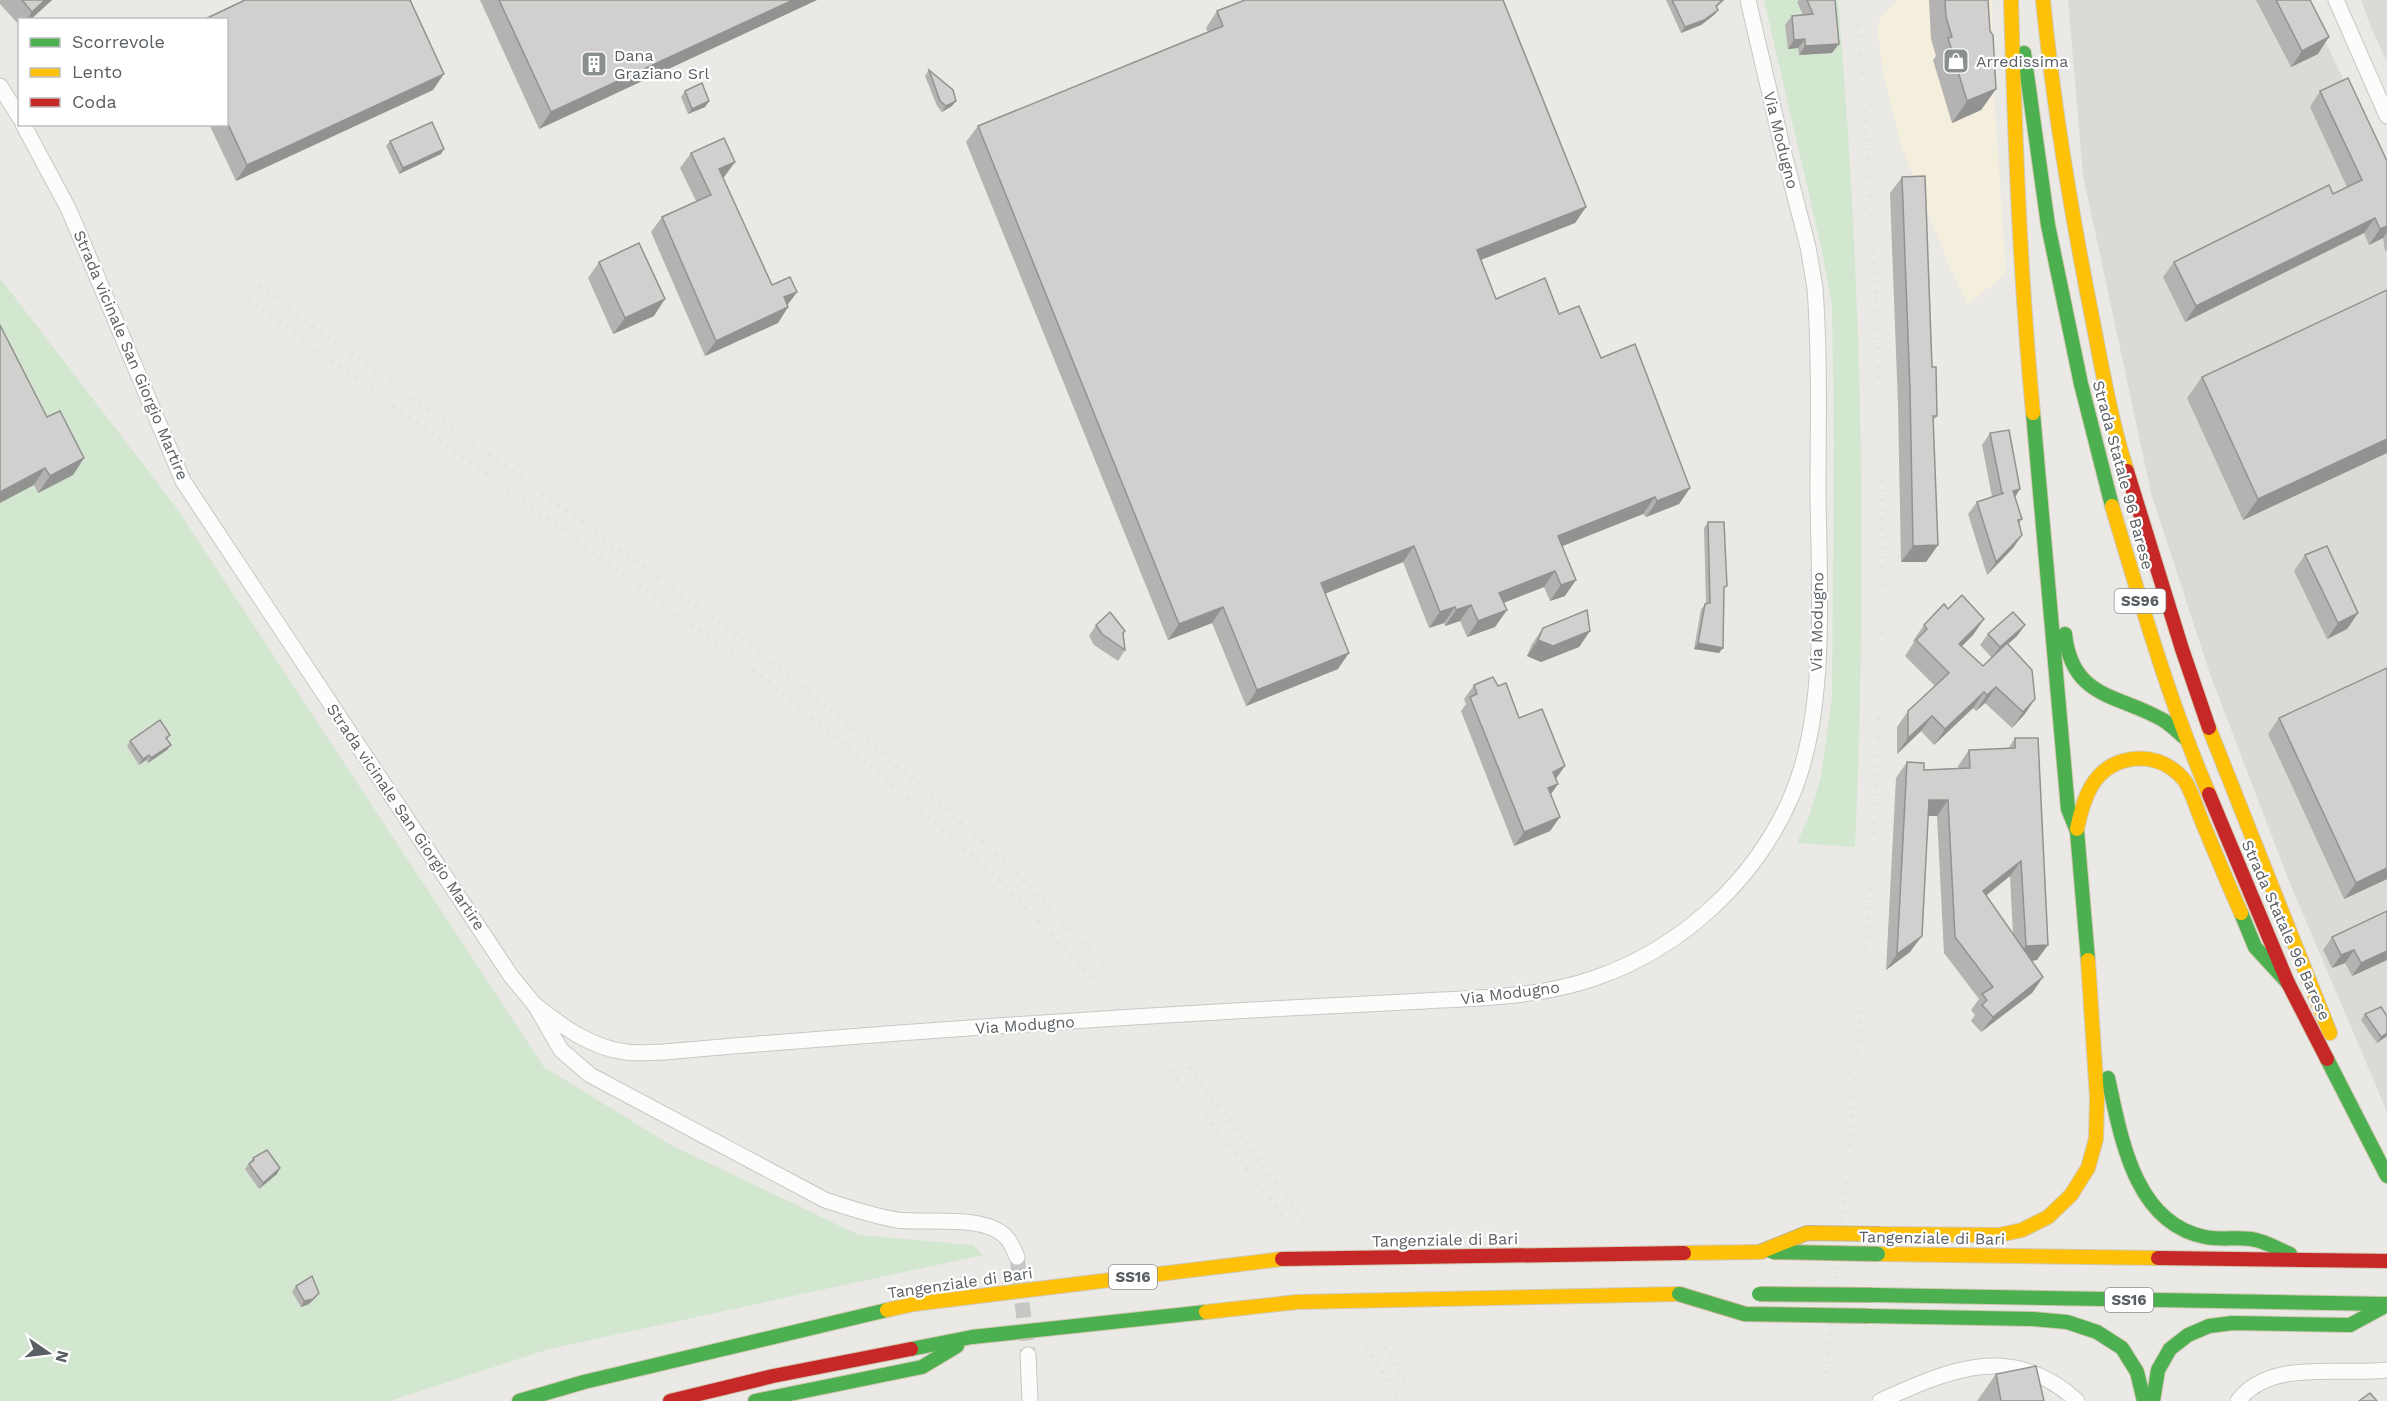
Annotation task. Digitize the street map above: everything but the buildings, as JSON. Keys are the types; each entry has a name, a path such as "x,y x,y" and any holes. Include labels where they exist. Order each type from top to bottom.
{"main road":[{"path":"2011,0 2015,143 2026,339 2068,809 2077,831"},
{"name":"Strada Statale 96 Barese","path":"2018,0 2033,131 2046,213 2080,384 2116,521 2147,623 2185,738 2288,983 2384,1171"},
{"name":"Strada Statale 96 Barese","path":"2043,0 2051,79 2067,190 2099,352 2126,465 2182,649 2215,745 2384,1171"},
{"path":"2051,79 2055,0"},
{"path":"2046,571 2065,634 2068,660 2079,675 2110,698 2165,721 2185,738"},
{"path":"1760,1252 1807,1233 1999,1235 2022,1230 2048,1216 2071,1195 2088,1168 2096,1139 2097,1098 2093,1012 2077,831 2083,801 2095,779 2112,764 2133,758 2154,760 2172,768 2186,783 2255,947 2288,983"},
{"path":"2093,1012 2120,1132 2140,1186 2153,1208 2176,1228 2202,1237 2254,1239 2305,1260"},
{"name":"Tangenziale di Bari","path":"519,1401 617,1374 914,1304 1266,1261 1760,1252 2387,1262"},
{"path":"1679,1294 1745,1314 2033,1319 2067,1322 2097,1332 2122,1348 2138,1372 2144,1401"},
{"path":"670,1401 773,1376 972,1337 1297,1302 1724,1294"},
{"name":"SS16","path":"1747,1294 2387,1305"},
{"path":"2153,1401 2159,1365 2170,1347 2186,1335 2203,1327 2230,1323 2350,1325 2387,1305"},
{"path":"755,1401 922,1367 972,1337"}],"street":[{"name":"Via Modugno","path":"535,1005 560,1025 589,1042 626,1052 664,1052 1194,1013 1458,1000 1558,989 1594,978 1649,954 1679,935 1702,916 1739,881 1759,855 1791,798 1810,737 1816,671 1819,587 1815,288 1808,246 1748,0"},
{"path":"2336,0 2387,116"},
{"path":"0,86 18,115"},
{"name":"Strada vicinale San Giorgio Martire","path":"24,126 69,210 183,481 511,976 535,1005 561,1050 590,1075 825,1200 860,1212 898,1220 970,1223 990,1227 1005,1235 1017,1257"},
{"path":"1028,1356 1030,1401"},
{"path":"1880,1401 1933,1377 1964,1368 1995,1366 2025,1371 2047,1379 2077,1401"},
{"path":"2238,1401 2247,1389 2266,1379 2300,1372 2387,1370"}],"shaded area":[{"path":"1898,0 1992,0 1995,109 2006,273 1968,305 1948,263 1902,148 1883,72 1877,25 1886,11"},
{"path":"2068,0 2306,0 2387,173 2387,1112 2289,881 2210,674 2151,493 2083,175"},
{"path":"2361,0 2387,0 2387,62 2372,30"}],"green space":[{"path":"1764,0 1838,0 1853,212 1860,423 1861,635 1855,847 1797,843 1810,813 1821,777 1832,696 1834,443 1832,304 1820,242"},
{"path":"0,278 176,507 544,1067 671,1145 859,1235 973,1245 983,1255 549,1349 390,1401 0,1401"}],"tunnel":[{"path":"1017,1257 1028,1355"}],"railway":[{"path":"1823,1401 1850,1143 1864,974 1873,842 1881,644 1882,506 1879,361 1856,0"},
{"path":"259,286 769,659 908,775 1009,866 1115,976"},
{"path":"248,299 758,673 896,788 997,878 1102,988"},
{"path":"1178,1052 1305,1222"},
{"path":"1165,1063 1289,1223"},
{"path":"1367,1347 1399,1401"},
{"path":"1385,1347 1415,1401"}],"traffic: fast":[{"path":"2024,53 2048,225 2081,384 2112,506"},
{"path":"2033,413 2068,809 2077,831 2088,960"},
{"path":"2065,634 2069,655 2077,671 2087,683 2114,699 2163,720 2185,738"},
{"path":"2241,913 2255,947 2288,983"},
{"path":"2327,1059 2387,1176"},
{"path":"2108,1078 2126,1151 2135,1174 2147,1196 2162,1215 2181,1229 2205,1237 2256,1240 2290,1254"},
{"path":"1772,1252 1878,1254"},
{"path":"1679,1294 1745,1314 1869,1316"},
{"path":"1759,1294 1872,1295"},
{"path":"1872,1295 2387,1304"},
{"path":"2153,1401 2158,1370 2170,1349 2188,1335 2209,1326 2233,1323 2350,1325 2387,1305"},
{"path":"519,1401 584,1382 887,1310"},
{"path":"911,1349 972,1337 1206,1312"},
{"path":"1869,1316 2033,1319 2067,1322 2097,1332 2122,1348 2137,1372 2144,1401"},
{"path":"755,1401 922,1367 957,1346"}],"traffic: slow":[{"path":"2011,0 2019,207 2033,413"},
{"path":"2043,0 2057,116 2076,230 2106,390 2127,471"},
{"path":"2112,506 2168,688 2209,794"},
{"path":"2209,728 2330,1033"},
{"path":"2077,829 2086,797 2096,779 2112,765 2141,758 2165,764 2185,781 2241,913"},
{"path":"1880,1234 1999,1235 2022,1230 2048,1217 2071,1195 2088,1168 2096,1139 2097,1097 2088,960"},
{"path":"1760,1252 1807,1233 1880,1234"},
{"path":"1684,1253 1760,1252"},
{"path":"1878,1254 2158,1258"},
{"path":"887,1310 914,1304 1282,1259"},
{"path":"1206,1312 1297,1302 1679,1294"}],"traffic: jam":[{"path":"2127,471 2209,728"},
{"path":"2209,794 2288,983 2327,1059"},
{"path":"1282,1259 1684,1253"},
{"path":"2158,1258 2387,1261"},
{"path":"670,1401 773,1376 911,1349"}],"place":[{"name":"Arredissima","path":"1956,61"},
{"name":"Dana Graziano Srl","path":"594,64"}]}
